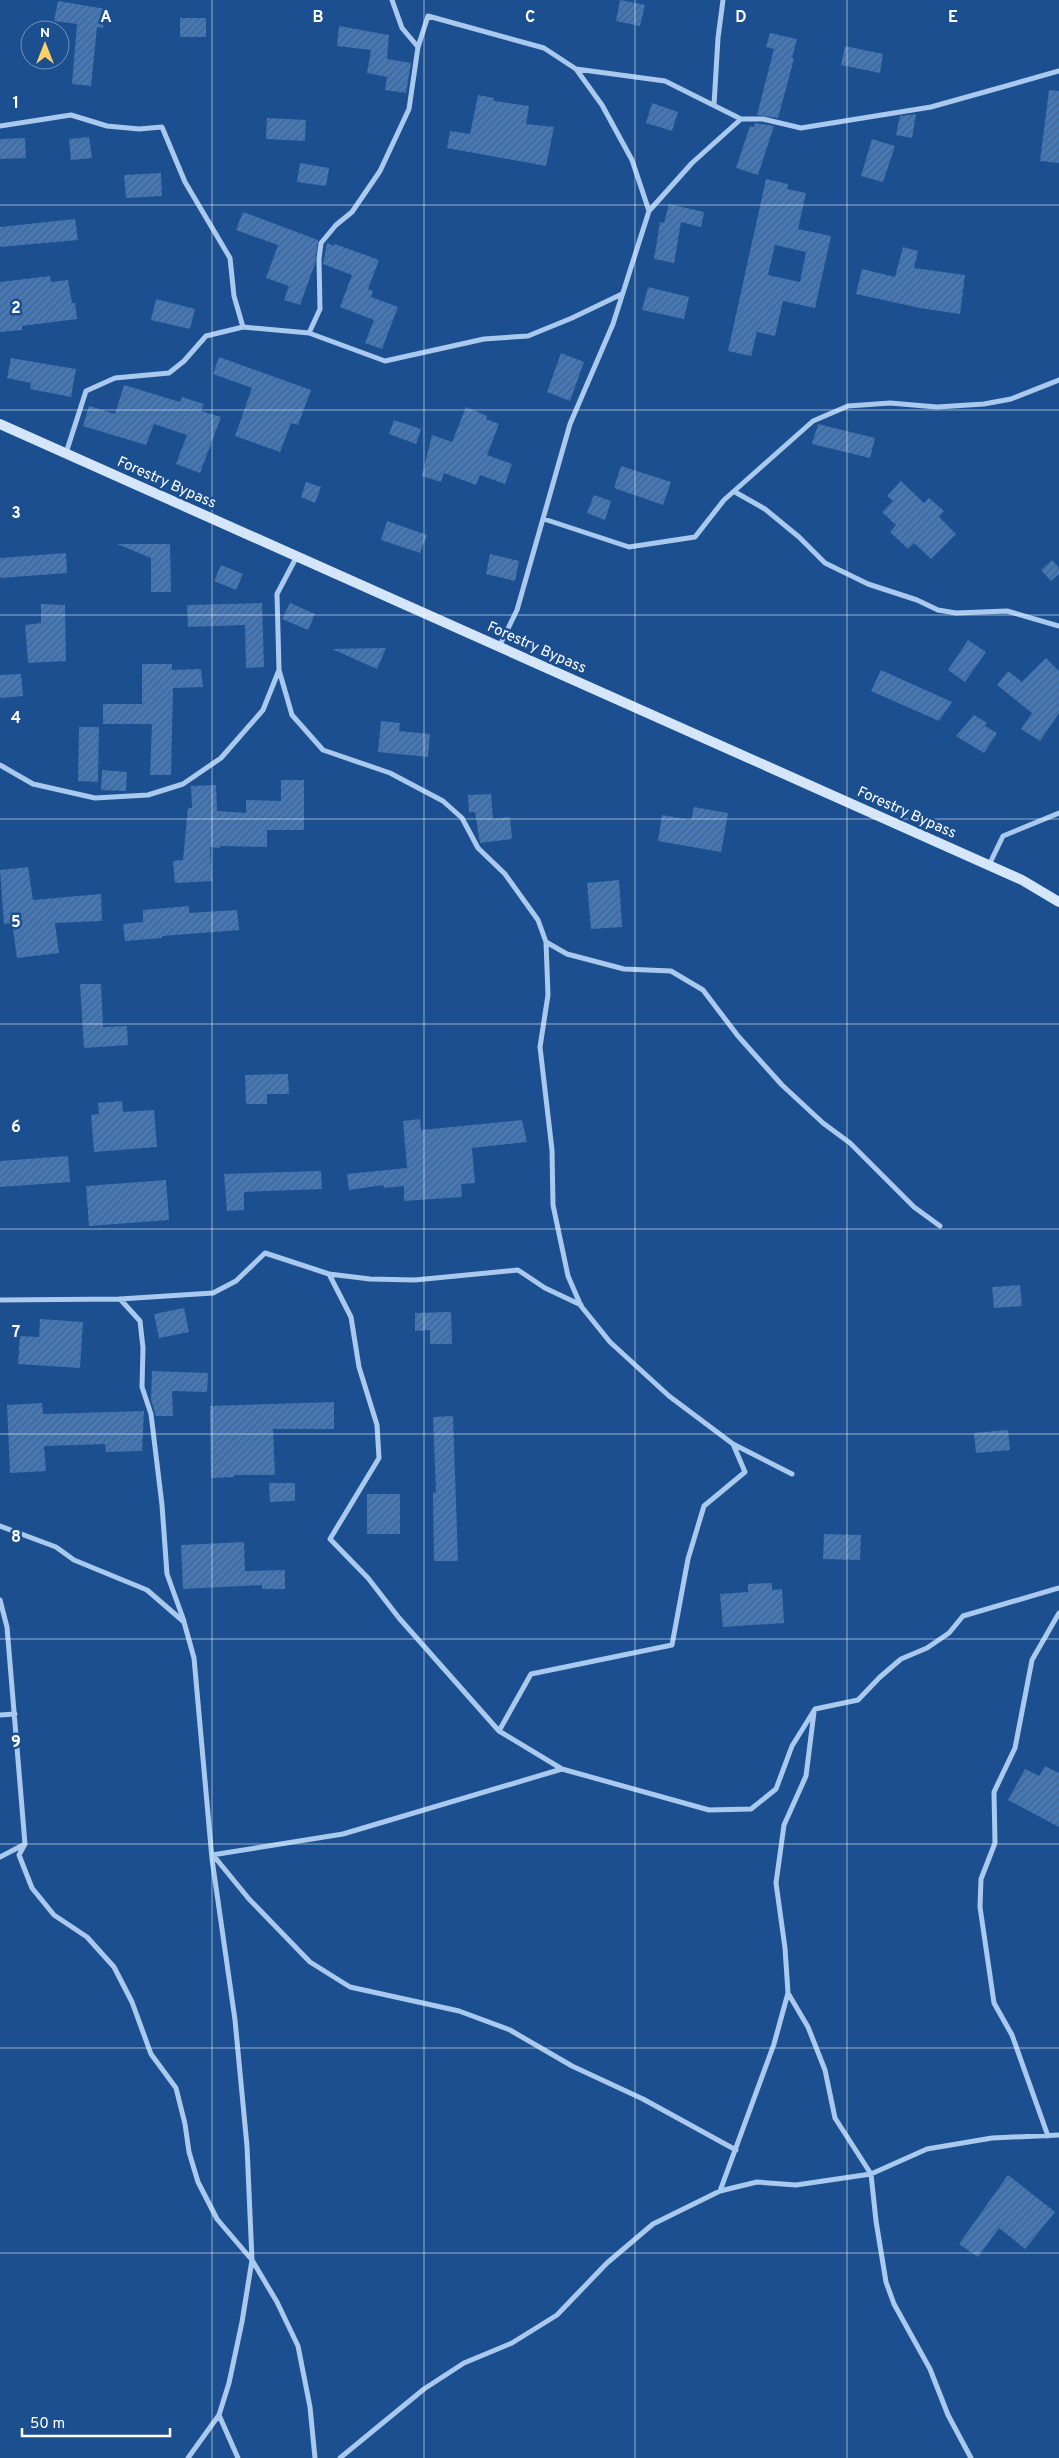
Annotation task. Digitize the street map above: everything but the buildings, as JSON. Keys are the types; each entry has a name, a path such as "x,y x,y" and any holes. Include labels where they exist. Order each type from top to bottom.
{"street":[{"path":"392,0 402,28 418,47"},
{"path":"714,105 718,38 723,0"},
{"path":"309,334 320,309 319,259 321,243 336,225 352,212 380,171 409,109 418,47 428,16 544,48 576,69 602,105 632,160 649,210"},
{"path":"576,69 665,81 741,119 763,119 801,128 931,107 1059,71"},
{"path":"0,126 71,115 107,126 139,129 162,127 185,182 230,258 234,296 243,327"},
{"path":"499,647 517,610 570,424 613,324 649,210 692,164 741,119"},
{"path":"65,454 86,391 115,378 169,373 184,361 206,336 243,327 309,334 385,361 484,339 528,336 572,318 622,294"},
{"path":"544,519 630,547 695,537 724,500 814,421 848,406 890,403 937,407 984,404 1011,399 1059,380"},
{"name":"Forestry Bypass","path":"0,424 1022,880 1059,902"},
{"path":"735,492 765,509 799,537 825,563 868,584 917,600 938,610 956,613 1006,611 1059,626"},
{"path":"297,555 277,594 279,670 292,715 323,750 413,783 443,801 462,818 478,848 505,874 538,920 546,942 548,995 540,1047 552,1150 553,1205 568,1276 581,1306 610,1342 669,1396 733,1444 792,1474"},
{"path":"0,765 33,784 95,798 148,795 183,784 221,758 263,710 279,670"},
{"path":"989,866 1003,836 1059,813"},
{"path":"546,942 567,954 624,968 671,971 703,990 738,1036 782,1085 822,1122 850,1143 914,1206 940,1226"},
{"path":"0,1300 120,1299 213,1293 236,1281 265,1253 329,1274 370,1279 415,1280 518,1270 545,1288 581,1306"},
{"path":"329,1274 350,1317 359,1367 377,1425 379,1458 330,1539 368,1578 399,1618 499,1731 562,1769 709,1810 751,1809 776,1789 792,1746 815,1709 858,1700 901,1659 934,1643 949,1633 963,1616 1059,1588"},
{"path":"120,1299 140,1321 143,1348 142,1387 151,1414 162,1505 167,1574 194,1658 212,1857 237,2040 248,2146 252,2260 242,2322 229,2383 219,2415 188,2458"},
{"path":"499,1731 531,1674 672,1646 688,1559 704,1506 745,1472 733,1444"},
{"path":"0,1526 56,1547 74,1560 147,1590 184,1622"},
{"path":"0,1600 7,1627 25,1844 19,1855 32,1888 54,1916 87,1937 114,1968 132,2002 151,2054 176,2088 185,2124 189,2152 198,2182 217,2219 252,2260 277,2302 298,2346 310,2407 315,2458"},
{"path":"1048,2136 1012,2035 994,2003 980,1907 981,1878 995,1843 994,1792 1015,1748 1032,1660 1059,1613"},
{"path":"720,2191 774,2044 788,1993 785,1948 776,1883 784,1825 806,1776 815,1709"},
{"path":"0,1715 14,1714"},
{"path":"212,1857 343,1834 562,1769"},
{"path":"0,1857 25,1844"},
{"path":"212,1857 249,1900 310,1962 350,1987 459,2011 510,2030 572,2066 643,2099 736,2150"},
{"path":"788,1993 808,2027 822,2062 835,2118 872,2174 876,2221 886,2282 894,2304 930,2369 948,2415 970,2458"},
{"path":"340,2458 440,2378 464,2363 512,2343 557,2315 607,2263 653,2224 720,2191 757,2182 796,2186 872,2174 926,2148 992,2138 1059,2135"},
{"path":"219,2415 238,2458"}]}
